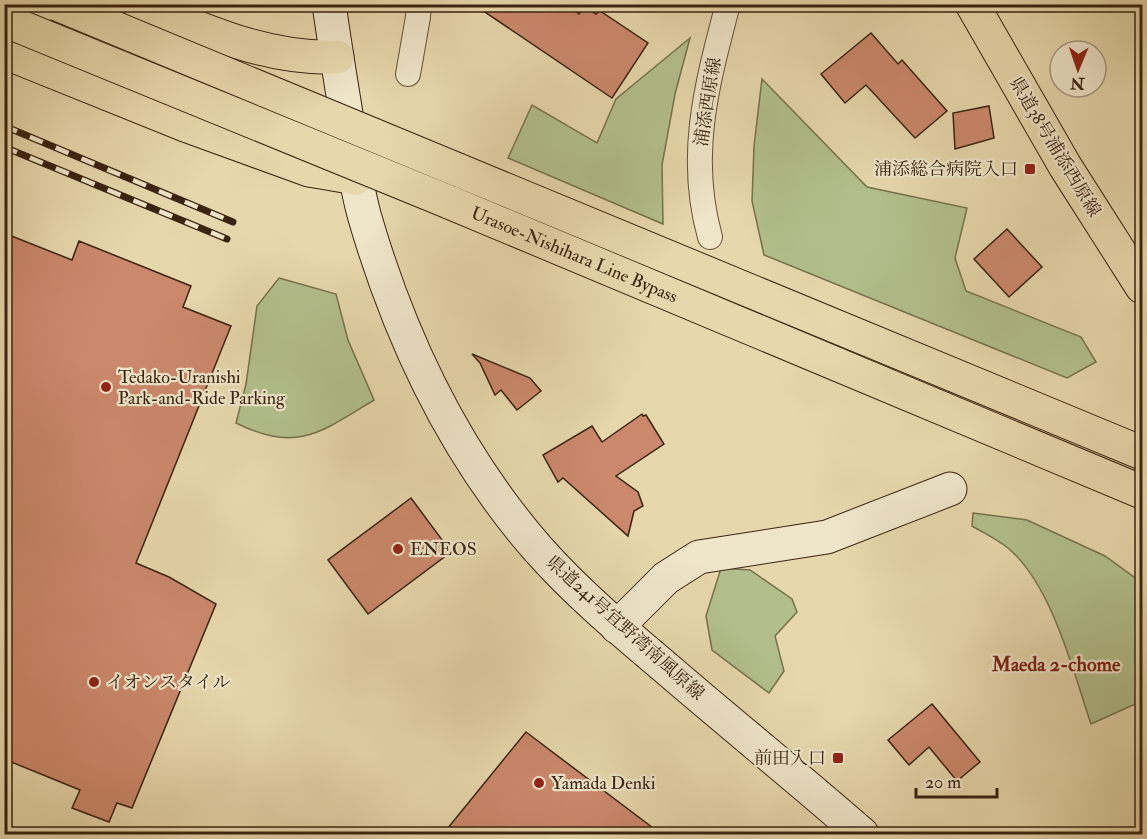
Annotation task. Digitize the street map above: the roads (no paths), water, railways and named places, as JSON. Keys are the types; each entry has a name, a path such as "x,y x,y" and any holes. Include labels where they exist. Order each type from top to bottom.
{"main road":[{"name":"Urasoe-Nishihara Line Bypass","path":"57,4 1143,453"},
{"path":"140,4 177,20 263,50 311,58 337,57"},
{"name":"県道241号宜野湾南風原線","path":"328,4 356,178 374,247 391,295 437,402 472,462 538,549 617,627 862,834"},
{"name":"県道38号浦添西原線","path":"972,4 1065,166 1142,286"},
{"name":"Urasoe-Nishihara Line Bypass","path":"4,20 449,202 1143,492"},
{"path":"4,52 185,125 309,170 356,178"},
{"path":"617,627 666,578 699,557 827,537 950,489"}],"street":[{"path":"408,74 418,17 418,4"},
{"name":"浦添西原線","path":"710,237 700,189 701,120 707,84 728,4"}],"railway":[{"path":"4,126 233,222"},
{"path":"4,147 227,239"}],"place":[{"name":"浦添総合病院入口","path":"1030,169"},
{"name":"Tedako-Uranishi Park-and-Ride Parking","path":"106,387"},
{"name":"ENEOS","path":"398,549"},
{"name":"イオンスタイル","path":"94,682"},
{"name":"前田入口","path":"838,758"},
{"name":"Yamada Denki","path":"539,783"}],"district":[{"name":"Maeda 2-chome","path":"1056,664"}]}
